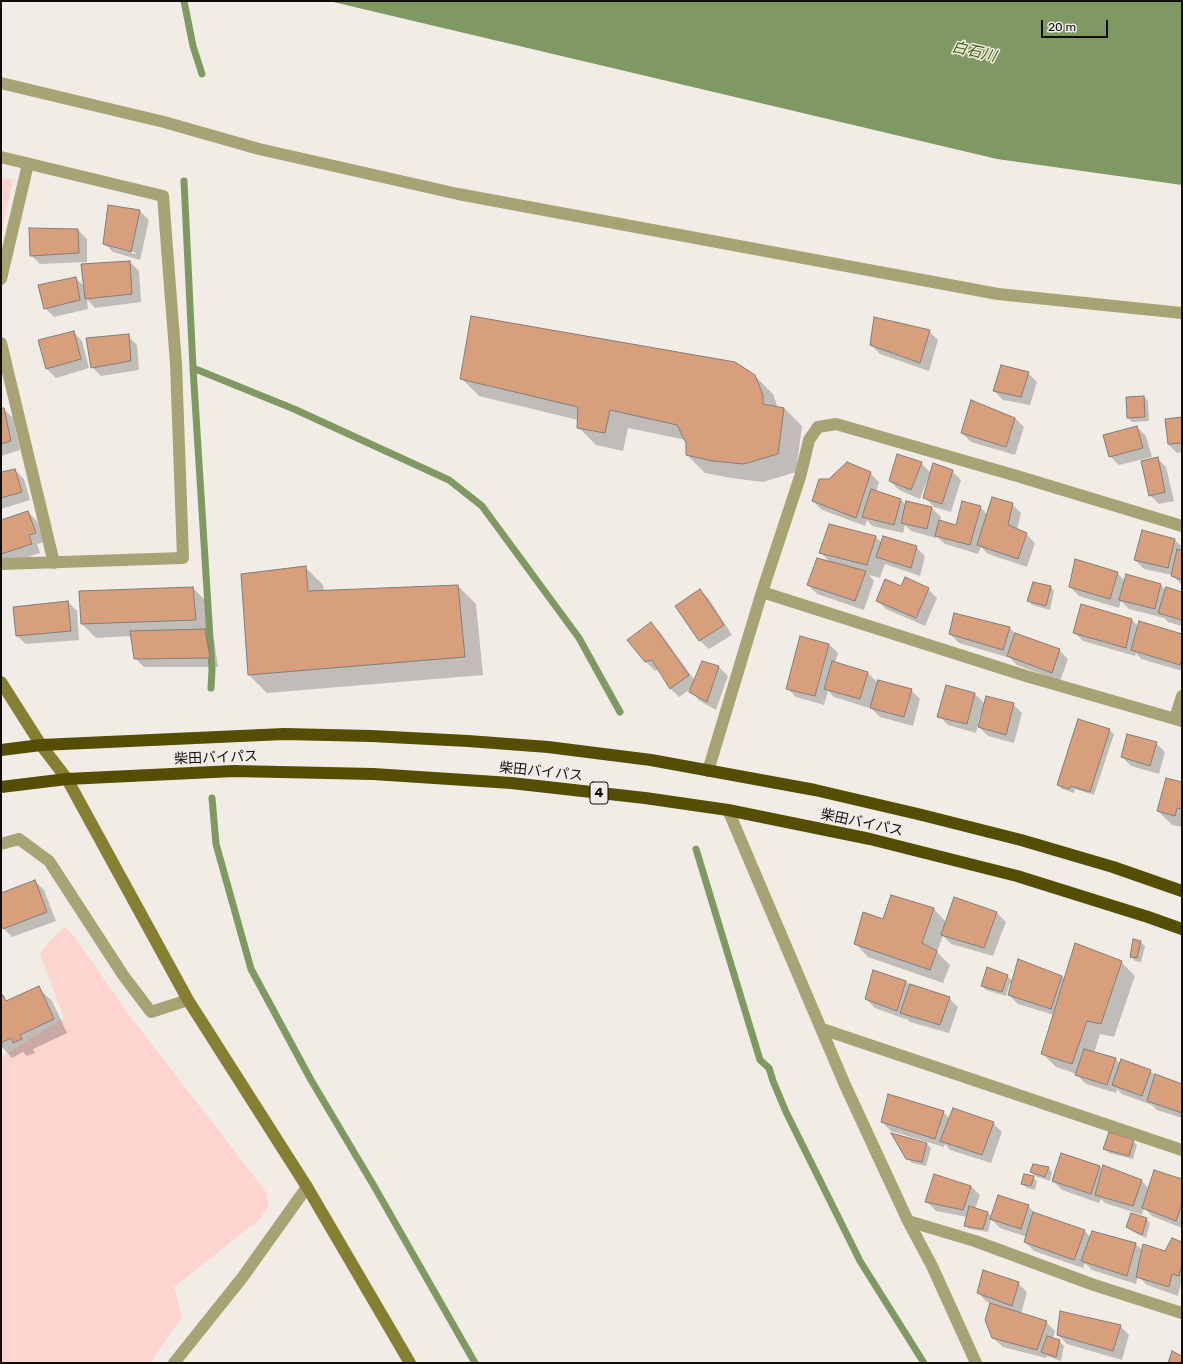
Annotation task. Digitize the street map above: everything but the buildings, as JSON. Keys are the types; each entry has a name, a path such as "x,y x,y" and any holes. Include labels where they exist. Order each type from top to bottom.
{"highway":[{"name":"柴田バイパス","path":"1,750 41,745 276,735 371,736 548,747 651,760 708,770 815,790 930,816 1063,852 1113,867 1182,891"},
{"name":"柴田バイパス","path":"1,787 67,779 234,771 372,774 511,783 645,798 728,810 870,839 1017,876 1182,929"}],"street":[{"path":"1,83 164,122 259,149 458,194 998,294 1182,313"},
{"path":"1,157 163,196 176,364 182,558 1,564"},
{"path":"1,279 28,164"},
{"path":"1,343 54,563"},
{"path":"708,770 762,592 800,477 809,440 818,427 836,424 1017,476 1182,526"},
{"path":"762,592 1026,676 1178,720 1182,696"},
{"path":"1,682 41,745 67,779 188,1000 307,1188 410,1363"},
{"path":"728,810 845,1084 908,1221 932,1266 976,1363"},
{"path":"1,844 19,839 49,861 123,975 151,1012 188,1000"},
{"path":"822,1029 1182,1150"},
{"path":"174,1363 242,1278 307,1188"},
{"path":"908,1221 975,1241 1094,1285 1182,1313"}],"shaded area":[{"path":"1,177 13,180 1,234"},
{"path":"65,927 74,936 129,1015 267,1193 268,1206 260,1219 174,1287 182,1317 150,1363 1,1363 1,1057 64,1018 40,954 52,938"}],"water":[{"name":"白石川","path":"329,1 1182,1 1182,185 997,159"}],"waterway":[{"path":"184,1 193,46 202,74"},
{"path":"184,181 193,368 212,670 211,688"},
{"path":"193,368 294,409 449,480 482,506 579,638 620,712"},
{"path":"212,798 216,844 251,969 311,1080 374,1186 475,1363"},
{"path":"696,849 760,1060 769,1068 786,1112 860,1261 924,1363"}]}
